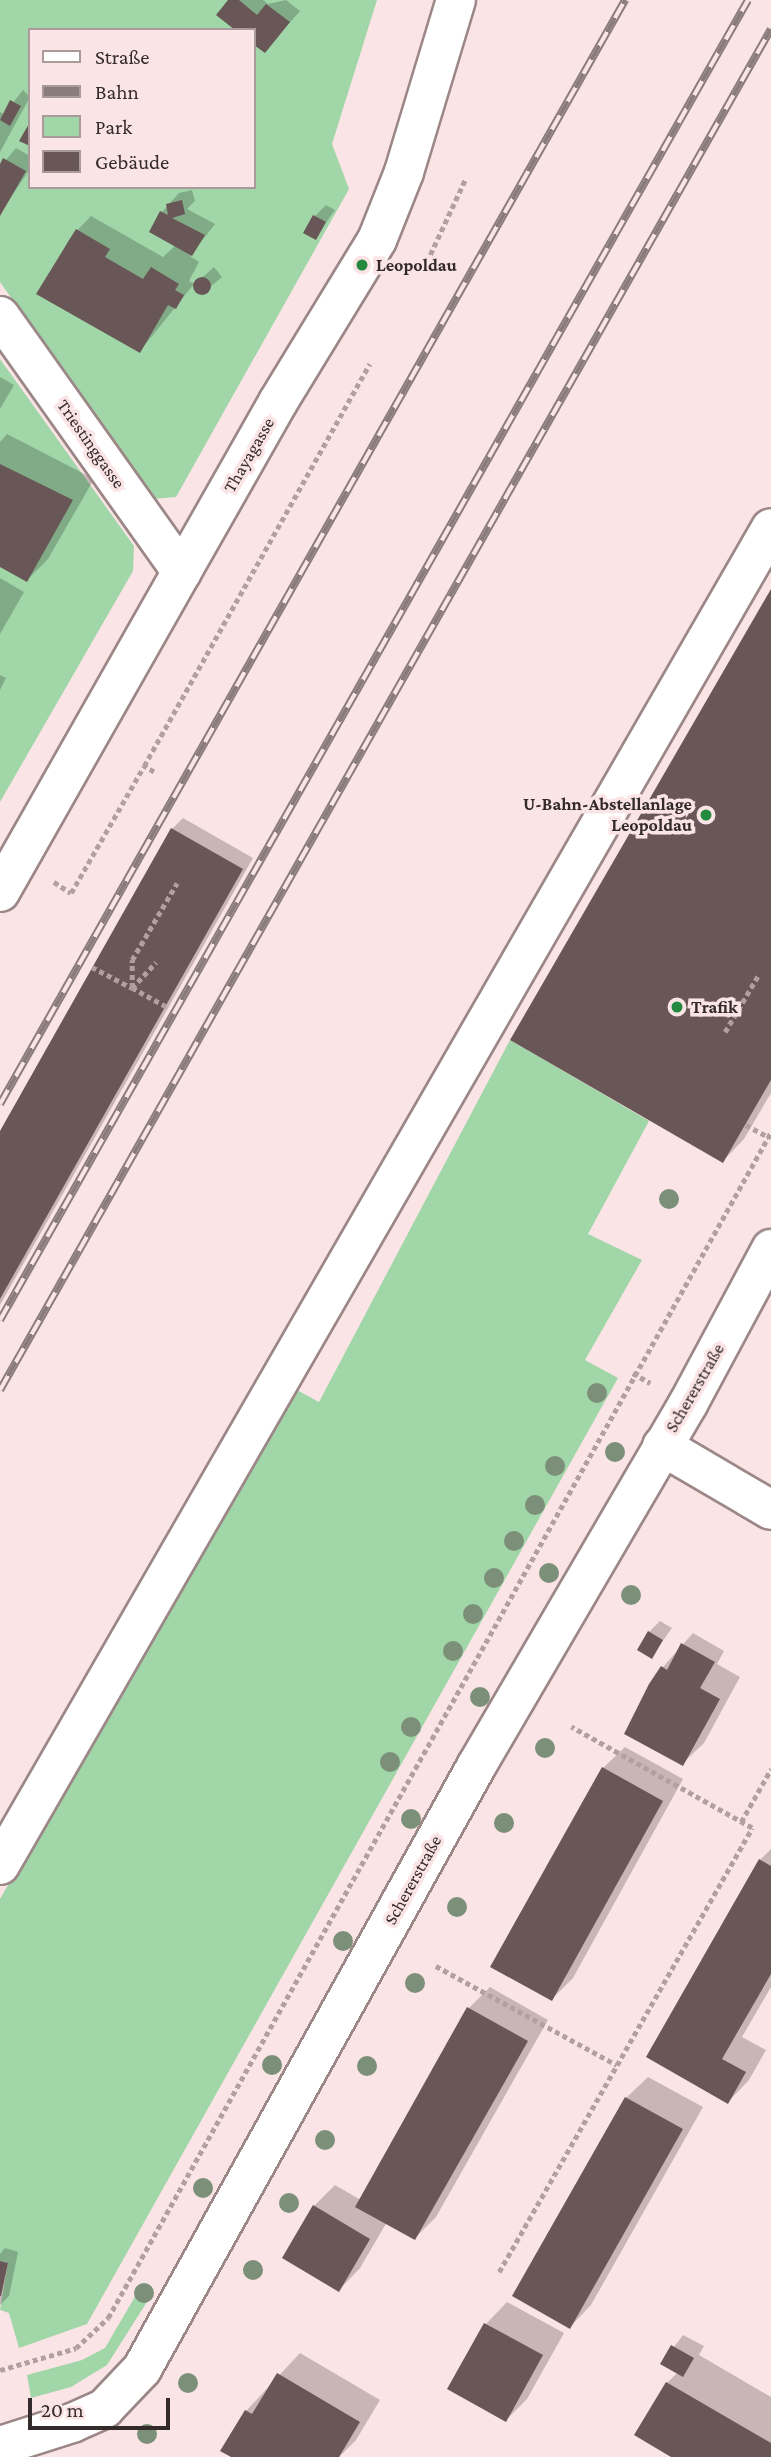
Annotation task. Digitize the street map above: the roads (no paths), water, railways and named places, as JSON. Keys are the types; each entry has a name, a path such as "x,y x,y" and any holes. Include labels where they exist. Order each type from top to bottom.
{"street":[{"name":"Thayagasse","path":"0,892 182,572 377,240 404,172 456,0"},
{"name":"Triestinggasse","path":"0,316 182,572"},
{"path":"0,1865 771,528"},
{"name":"Schererstraße","path":"0,2446 38,2446 105,2408 142,2369 463,1789 662,1446 771,1250"},
{"path":"662,1446 771,1510"}],"railway":[{"path":"0,1104 625,0"},
{"path":"0,1320 748,0"},
{"path":"0,1390 771,29"}],"place":[{"name":"Leopoldau","path":"362,265"},
{"name":"U-Bahn-Abstellanlage Leopoldau","path":"706,815"},
{"name":"Trafik","path":"677,1007"}]}
